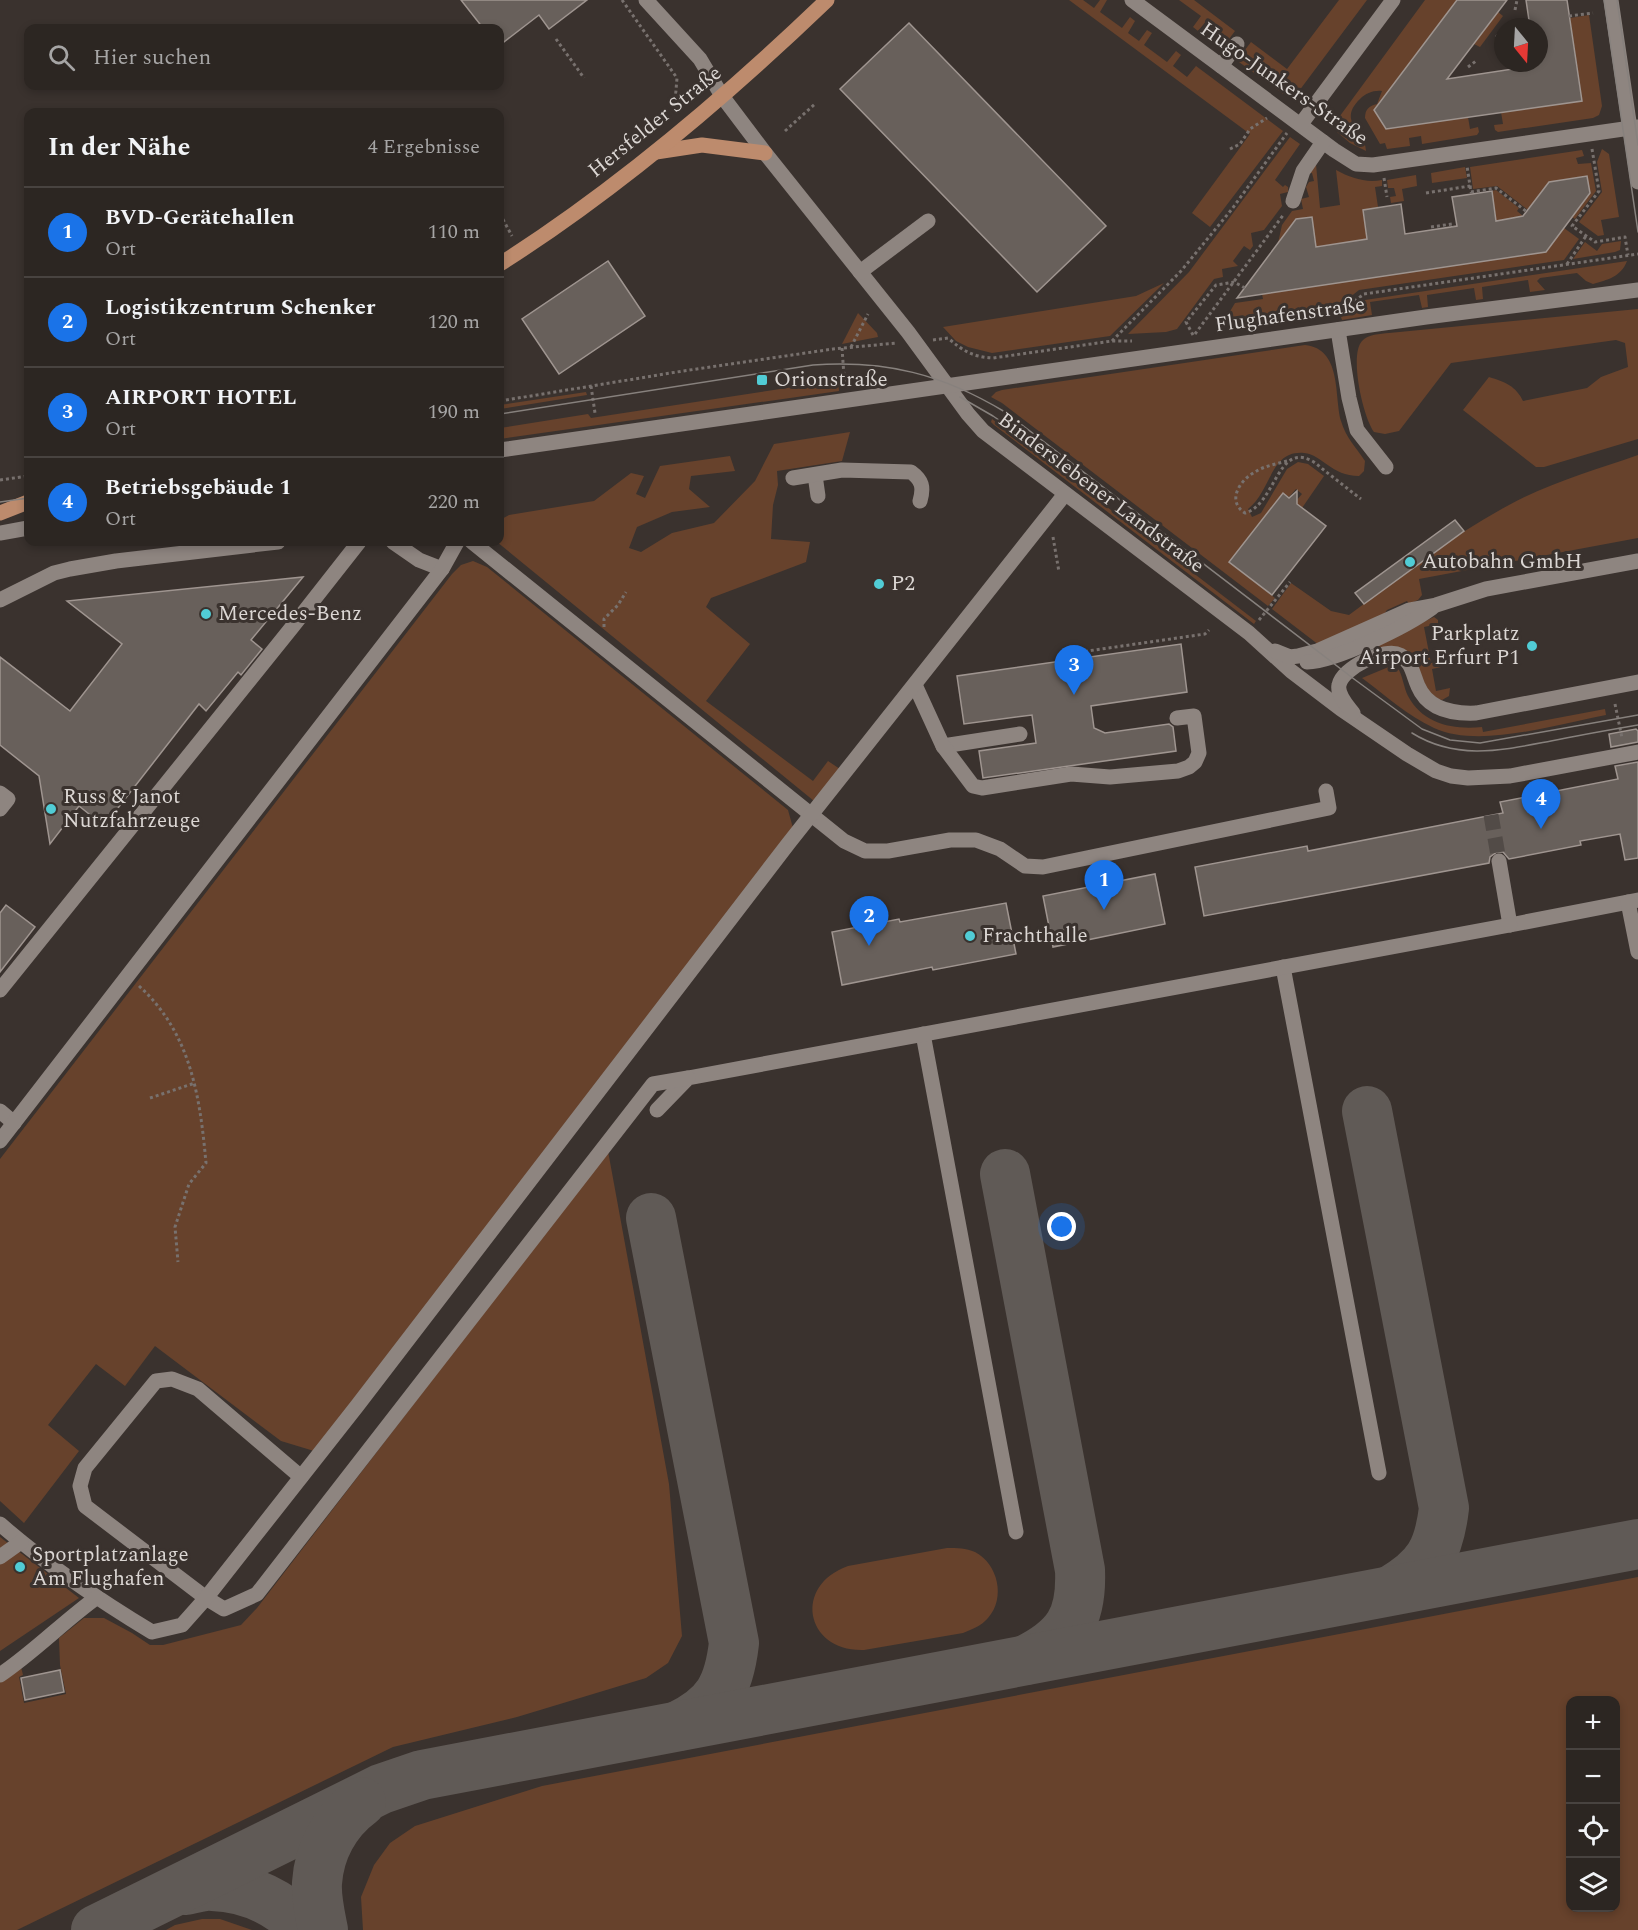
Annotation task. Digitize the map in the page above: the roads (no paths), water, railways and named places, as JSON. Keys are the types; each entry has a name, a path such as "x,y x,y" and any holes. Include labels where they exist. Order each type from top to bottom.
{"main road":[{"name":"Hersfelder Straße","path":"504,261 556,226 653,153 766,58 827,0"},
{"path":"653,153 702,145 765,153"},
{"path":"0,513 24,504"}],"street":[{"path":"504,449 949,387 765,153 722,96 700,59 646,0"},
{"name":"Hugo-Junkers-Straße","path":"1132,0 1348,161 1356,164 1373,165 1634,128"},
{"path":"1301,124 1393,0"},
{"path":"1611,0 1634,128 1638,183"},
{"path":"1221,66 1237,44"},
{"path":"1293,201 1303,171 1323,142"},
{"path":"860,272 928,221"},
{"name":"Flughafenstraße","path":"949,387 1190,342 1337,322 1638,290"},
{"path":"1337,322 1349,398 1357,430 1386,467"},
{"name":"Binderslebener Landstraße","path":"949,387 983,431 1262,643 1291,671 1360,722 1436,771 1451,776 1483,778 1510,776 1632,753"},
{"path":"793,478 842,470 910,472 919,477 922,483 923,492 920,501"},
{"path":"815,475 818,496"},
{"path":"0,1524 96,1598 152,1632 182,1625 301,1477 813,814 1065,494"},
{"path":"0,533 24,529"},
{"path":"0,600 54,573 69,569 116,561 244,546"},
{"path":"0,990 356,546"},
{"path":"399,546 419,560 442,569"},
{"path":"0,1141 442,569 455,546"},
{"path":"477,546 844,841 865,851 888,851 950,840 976,840 1000,849 1025,866 1043,867 1329,808 1326,791"},
{"path":"1262,643 1299,662 1309,663 1339,655 1414,621 1436,605 1486,589 1638,561"},
{"path":"1360,722 1339,691 1341,679 1353,667 1388,653 1400,655 1407,661 1412,667 1418,687 1431,703 1453,712 1464,713 1638,682"},
{"path":"915,685 943,746 973,786 982,788 1071,774 1110,777 1178,771 1195,762 1199,753 1194,716 1177,718"},
{"path":"943,746 1020,734"},
{"path":"0,793 8,800 0,809"},
{"path":"1499,861 1510,925"},
{"path":"301,1477 198,1389 172,1378 156,1381 85,1468 80,1486 85,1506 206,1598 224,1609 257,1594 653,1084 1633,901 1638,952"},
{"path":"1283,967 1380,1473"},
{"path":"923,1034 1016,1532"},
{"path":"657,1110 688,1078"},
{"path":"0,1111 14,1123"},
{"path":"0,1557 21,1542"},
{"path":"0,1675 96,1598"}],"tunnel":[{"path":"1491,815 1499,861"}],"tram line":[{"path":"1604,0 1638,232"},
{"path":"1617,0 1638,145"},
{"path":"504,413 813,365 865,365 913,372 959,388 1005,412 1422,729 1450,740 1480,743 1638,715"},
{"path":"960,397 1018,433"},
{"path":"0,502 24,499"},
{"path":"1412,733 1429,742 1446,747 1480,751 1498,750 1638,725"}],"place":[{"name":"Orionstraße","path":"762,380"},
{"name":"Autobahn GmbH","path":"1410,562"},
{"name":"P2","path":"879,584"},
{"name":"Mercedes-Benz","path":"206,614"},
{"name":"Parkplatz Airport Erfurt P1","path":"1532,646"},
{"name":"AIRPORT HOTEL","path":"1074,695"},
{"name":"Russ & Janot Nutzfahrzeuge","path":"51,809"},
{"name":"Betriebsgebäude 1","path":"1541,829"},
{"name":"BVD-Gerätehallen","path":"1104,910"},
{"name":"Frachthalle","path":"970,936"},
{"name":"Logistikzentrum Schenker","path":"869,946"},
{"name":"Sportplatzanlage Am Flughafen","path":"20,1567"}]}
